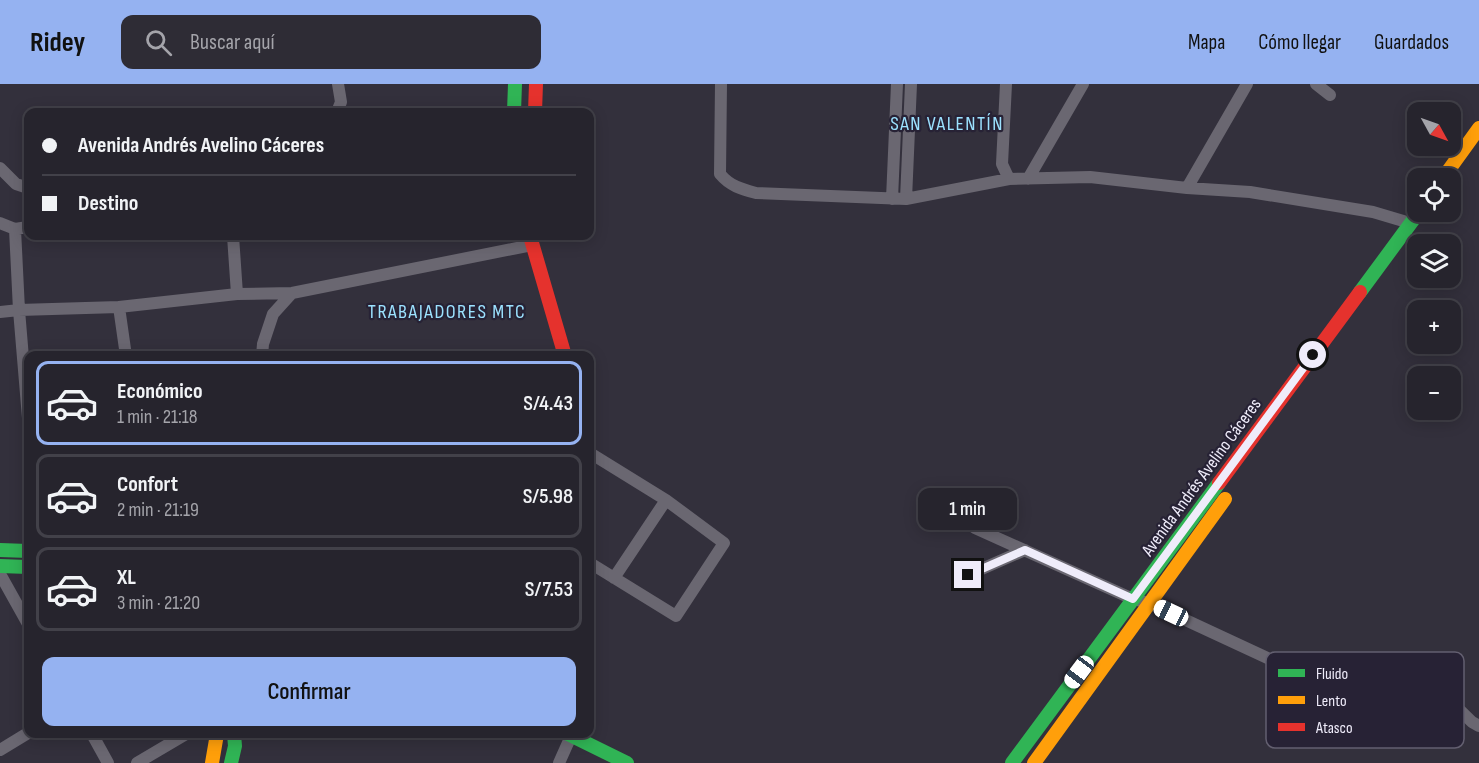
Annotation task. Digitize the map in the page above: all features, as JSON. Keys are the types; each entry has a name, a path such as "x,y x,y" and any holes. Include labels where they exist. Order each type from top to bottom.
{"main road":[{"path":"514,108 515,84"},
{"path":"535,108 536,84"},
{"path":"1450,168 1479,128"},
{"path":"1461,173 1479,148"},
{"name":"Avenida Andrés Avelino Cáceres","path":"1012,763 1411,222"},
{"name":"Avenida Andrés Avelino Cáceres","path":"1274,431 1426,222"},
{"path":"531,240 564,351"},
{"name":"Avenida Andrés Avelino Cáceres","path":"1035,762 1232,488"},
{"path":"0,550 24,551"},
{"path":"0,566 24,567"},
{"path":"212,763 217,738"},
{"path":"231,763 234,738"},
{"path":"576,738 627,763"}],"street":[{"path":"338,84 341,102 339,108"},
{"path":"722,84 720,174 736,187 756,193 906,199 1008,179 1090,177 1187,188 1250,192 1407,216"},
{"path":"892,199 897,84"},
{"path":"906,199 911,84"},
{"path":"1006,84 1002,164 1008,179"},
{"path":"1028,179 1083,84"},
{"path":"1187,188 1247,84"},
{"path":"1316,84 1329,95"},
{"path":"0,168 16,184 24,187"},
{"path":"0,223 15,229 24,228"},
{"path":"15,229 24,370"},
{"path":"233,240 237,294"},
{"path":"0,312 119,307 237,294 292,293 531,240"},
{"path":"262,351 273,314 292,293"},
{"path":"119,307 125,351"},
{"path":"594,455 666,500 724,543 676,616 594,566"},
{"path":"614,578 666,500"},
{"path":"975,528 1133,599 1149,603 1266,657"},
{"path":"968,575 1025,550"},
{"path":"0,574 24,617"},
{"path":"1464,714 1479,726"},
{"path":"0,750 24,735"},
{"path":"94,738 108,763"},
{"path":"137,763 179,738"},
{"path":"559,763 569,738"}],"traffic: fast":[{"path":"514,108 515,84"},
{"path":"1360,292 1412,222"},
{"path":"1012,763 1219,483"},
{"path":"0,550 24,551"},
{"path":"0,566 24,567"},
{"path":"231,763 234,738"},
{"path":"576,738 627,763"}],"traffic: slow":[{"path":"1450,168 1479,128"},
{"path":"1034,763 1225,499"},
{"path":"212,763 216,738"}],"traffic: jam":[{"path":"535,108 536,84"},
{"path":"531,240 564,351"},
{"path":"1219,483 1360,292"}],"district":[{"name":"SAN VALENTÍN","path":"947,123"},
{"name":"TRABAJADORES MTC","path":"447,311"}],"route":[{"path":"968,575 1025,550 1133,599 1313,355"}]}
